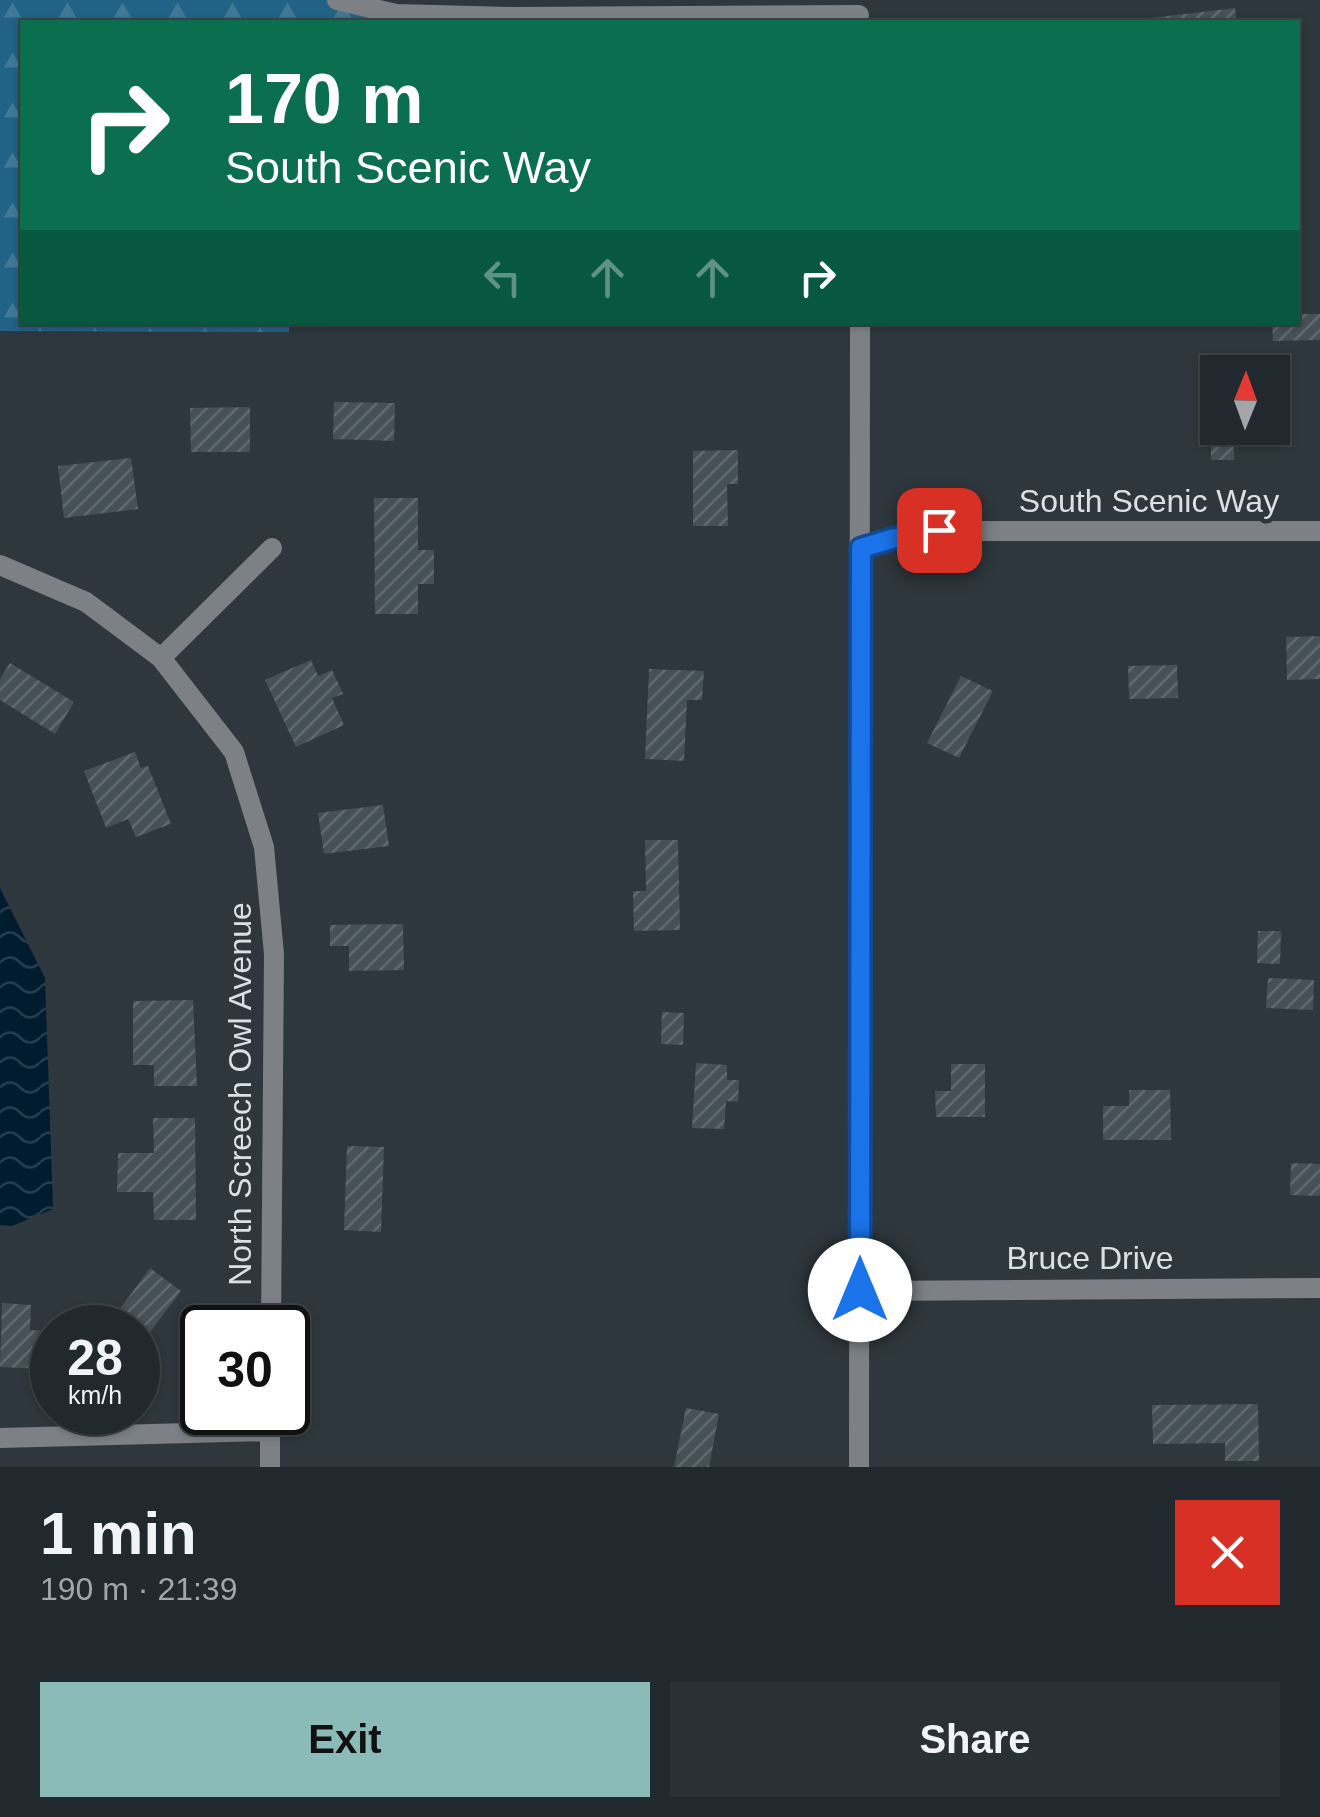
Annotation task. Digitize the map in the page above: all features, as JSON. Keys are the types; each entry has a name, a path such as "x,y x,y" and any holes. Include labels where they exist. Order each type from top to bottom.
{"street":[{"path":"337,0 396,14 514,17 859,12"},
{"path":"860,325 860,1467"},
{"name":"South Scenic Way","path":"861,548 939,530 1320,531"},
{"path":"161,658 272,548"},
{"name":"North Screech Owl Avenue","path":"0,565 86,602 161,658 234,752 264,848 274,954 271,1305"},
{"name":"Bruce Drive","path":"860,1290 1320,1288"},
{"path":"0,1438 180,1427"},
{"path":"270,1435 270,1467"}],"green space":[{"path":"0,0 337,0 376,20 20,20 20,325 289,325 289,332 0,331"}],"water":[{"path":"0,888 45,978 53,1209 12,1226 0,1225"}],"building":[{"path":"1235,8 1237,20 1152,20"},
{"path":"1300,314 1320,314 1320,340 1273,341 1272,325 1300,325"},
{"path":"334,402 395,403 394,441 333,439"},
{"path":"250,407 250,452 191,452 190,408"},
{"path":"1211,445 1234,445 1234,460 1211,460"},
{"path":"738,450 738,484 727,484 728,526 693,526 693,451"},
{"path":"131,458 138,509 64,518 58,466"},
{"path":"374,498 418,498 418,550 434,550 434,584 418,584 418,614 375,614"},
{"path":"1320,636 1320,679 1287,680 1286,637"},
{"path":"311,660 318,676 332,670 343,694 332,698 344,725 296,747 265,680"},
{"path":"10,663 74,702 55,734 0,700 0,679"},
{"path":"1177,665 1178,698 1129,699 1128,666"},
{"path":"649,669 704,671 702,700 687,700 684,761 645,759"},
{"path":"961,676 993,691 959,758 927,743"},
{"path":"135,752 141,768 148,766 171,824 136,837 128,819 106,828 84,771"},
{"path":"383,805 389,846 324,854 318,813"},
{"path":"645,840 678,840 680,930 634,931 633,891 646,891"},
{"path":"403,924 404,970 349,971 349,946 330,946 330,925"},
{"path":"1258,931 1281,931 1280,964 1257,963"},
{"path":"1268,978 1314,980 1313,1010 1266,1008"},
{"path":"193,1000 197,1086 154,1086 154,1065 133,1065 133,1001"},
{"path":"662,1012 684,1013 683,1045 661,1044"},
{"path":"696,1063 727,1065 727,1080 739,1080 738,1102 726,1101 724,1129 692,1128"},
{"path":"951,1064 985,1064 985,1117 936,1117 935,1091 951,1091"},
{"path":"1129,1090 1170,1090 1171,1140 1103,1140 1103,1106 1129,1106"},
{"path":"153,1118 195,1118 196,1220 154,1220 153,1192 117,1192 118,1153 154,1153"},
{"path":"347,1146 384,1147 381,1232 344,1230"},
{"path":"1291,1163 1320,1164 1320,1196 1290,1195"},
{"path":"150,1268 181,1291 160,1319 160,1305 123,1305"},
{"path":"2,1303 31,1305 30,1368 0,1367"},
{"path":"1258,1404 1259,1461 1225,1461 1225,1443 1153,1444 1152,1405"},
{"path":"686,1408 719,1414 709,1467 674,1467"}],"route":[{"path":"860,1290 861,548 939,530"}]}
